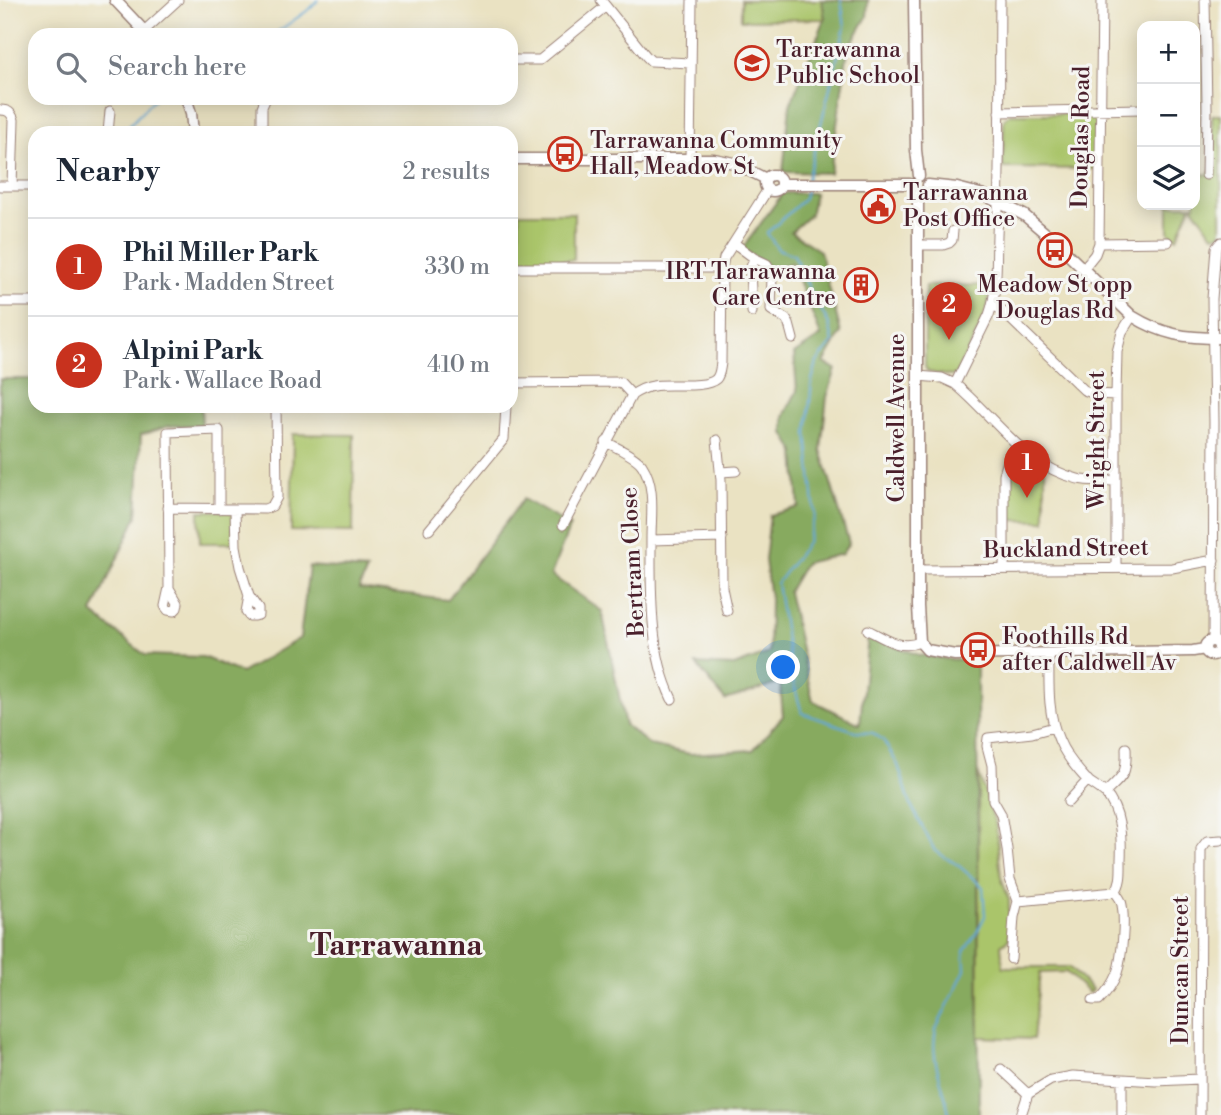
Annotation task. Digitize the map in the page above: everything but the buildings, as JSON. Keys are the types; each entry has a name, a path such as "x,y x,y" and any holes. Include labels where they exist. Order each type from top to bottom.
{"main road":[{"path":"114,0 141,28"},
{"path":"914,0 915,180"},
{"path":"188,105 192,126"},
{"path":"518,159 726,160 767,184 770,176 776,175 781,184 925,178 924,189 957,188 984,195 1015,209 1035,223 1132,316 1146,325 1171,335 1217,338"},
{"name":"Caldwell Avenue","path":"920,642 918,202 924,189"},
{"path":"920,642 927,650 955,654 1193,651 1215,647"}],"street":[{"path":"151,28 177,0"},
{"path":"690,158 692,0"},
{"path":"955,384 993,304 995,288 999,201 1000,0"},
{"name":"Douglas Road","path":"1099,243 1102,0"},
{"path":"1205,0 1206,175"},
{"path":"518,60 540,60 604,3 651,61 690,63"},
{"path":"262,126 263,105"},
{"path":"1200,109 1207,108"},
{"path":"999,112 1137,109"},
{"path":"0,110 11,113 14,120 12,186"},
{"path":"109,126 110,111"},
{"path":"563,525 632,394 650,386 705,384 717,378 721,363 724,258 767,184"},
{"path":"0,186 28,186"},
{"path":"919,245 946,244 952,240 953,231"},
{"path":"1083,269 1096,254 1099,243 1168,242"},
{"path":"1215,647 1217,338 1212,285 1216,248 1221,242"},
{"path":"734,243 767,264 772,275 771,310 786,319 793,340"},
{"path":"752,312 750,270 754,258"},
{"path":"518,268 722,268"},
{"path":"0,302 28,302"},
{"path":"993,304 1084,390 1095,394 1116,395"},
{"name":"Wright Street","path":"1116,568 1117,352 1122,332 1132,316"},
{"path":"918,376 942,378 955,384 1020,448 1047,467 1079,480 1116,481"},
{"path":"518,383 620,382 632,394"},
{"path":"168,508 265,509 272,506 277,496 276,413"},
{"path":"429,530 504,439 506,413"},
{"path":"169,588 168,432 219,430 219,509"},
{"path":"717,440 721,472 722,587 727,611"},
{"name":"Bertram Close","path":"606,442 641,462 651,483 652,614 661,666 672,699"},
{"path":"1004,569 1004,474 1008,461 1020,448"},
{"path":"721,472 736,471"},
{"path":"235,509 236,546 248,596"},
{"path":"651,540 722,538"},
{"name":"Buckland Street","path":"918,570 1172,568 1214,560"},
{"path":"868,630 904,646 920,642"},
{"path":"1018,901 1115,892 1121,879 1121,832 1118,818 1105,793 1088,780 1067,755 1054,727 1049,691 1049,654"},
{"path":"1011,959 1018,901 1010,879 1001,814 993,800 988,738 1032,733 1054,727"},
{"path":"1105,793 1122,777 1126,768 1126,748"},
{"path":"1068,802 1088,780"},
{"name":"Duncan Street","path":"1200,1115 1200,849 1207,841 1221,839"},
{"path":"1093,1000 1099,1000 1107,992 1116,975 1121,953 1121,901 1115,892"},
{"path":"1001,1069 1028,1094"},
{"path":"1021,1115 1028,1094 1051,1080 1073,1076 1156,1081 1200,1079"},
{"path":"1122,1079 1122,1115"}],"green space":[{"path":"741,0 822,0 825,19 741,20"},
{"path":"822,0 868,0 867,17 848,49 830,173 783,172 790,105 825,19"},
{"path":"1010,114 1098,114 1096,169 1003,168 1004,120"},
{"path":"1212,115 1221,115 1221,234 1213,235 1196,210 1200,210 1200,173 1206,175 1213,169"},
{"path":"783,193 815,193 810,215 791,232 820,251 841,333 824,363 836,369 827,397 821,450 849,543 842,554 805,563 788,592 813,701 860,724 868,636 919,655 977,660 979,1115 0,1115 0,379 28,379 28,413 201,413 202,425 169,426 141,435 137,516 92,613 145,655 203,657 241,673 300,638 309,566 367,570 359,589 448,600 523,499 570,526 551,575 602,611 625,725 650,745 690,754 753,750 783,716 780,683 725,700 696,664 734,666 769,653 770,599 765,560 770,515 799,507 795,452 784,433 784,416 797,391 794,354 821,336 792,263 771,268 742,249"},
{"path":"1169,210 1189,210 1177,238 1169,232"},
{"path":"519,213 574,213 574,260 519,260"},
{"path":"992,285 982,320 955,375 928,372 925,367 925,286"},
{"path":"293,434 354,435 353,532 291,531"},
{"path":"1020,456 1025,456 1045,470 1045,521 1009,520 1009,476 1011,468"},
{"path":"199,511 230,511 233,516 233,543 200,543"},
{"path":"978,772 996,826 1001,877 1009,900 1009,939 1001,945 1003,967 1069,967 1092,990 1089,993 1066,972 1040,973 1033,1039 979,1037"}],"waterway":[{"path":"283,28 318,0"},
{"path":"807,180 845,27 841,0"},
{"path":"129,126 148,105"},
{"path":"806,189 804,199 767,233 778,249 794,255 829,324 833,342 817,362 812,380 807,433 815,515 807,543 777,583 792,678 802,713 858,732 873,733 883,740 898,765 911,805 935,851 958,865 983,887 985,916 964,951 965,970 936,1029 934,1041 936,1063 949,1115"}],"place":[{"name":"Tarrawanna Public School","path":"752,63"},
{"name":"Tarrawanna Community Hall, Meadow St","path":"565,154"},
{"name":"Tarrawanna Post Office","path":"878,206"},
{"name":"Meadow St opp Douglas Rd","path":"1055,250"},
{"name":"IRT Tarrawanna Care Centre","path":"861,285"},
{"name":"Alpini Park","path":"949,340"},
{"name":"Phil Miller Park","path":"1027,498"},
{"name":"Foothills Rd after Caldwell Av","path":"978,650"}],"district":[{"name":"Tarrawanna","path":"396,946"}]}
